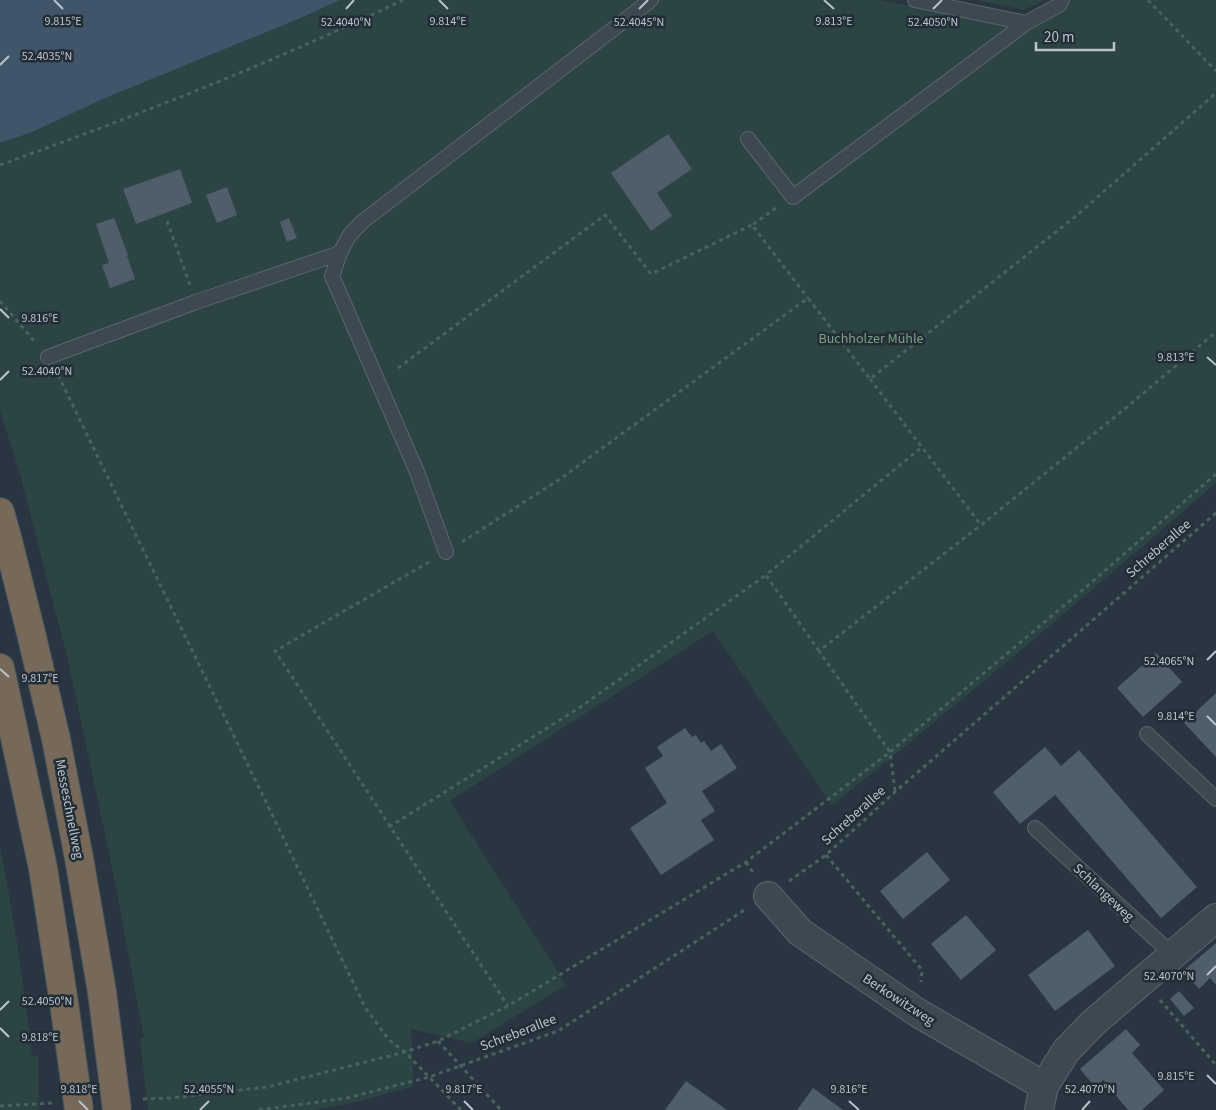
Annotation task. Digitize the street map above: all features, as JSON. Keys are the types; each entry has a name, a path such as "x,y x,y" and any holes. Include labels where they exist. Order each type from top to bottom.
{"highway":[{"name":"Messeschnellweg","path":"0,512 56,739 102,992 117,1110"},
{"path":"0,668 43,868 64,1003 68,1107"}],"street":[{"name":"Berkowitzweg","path":"768,896 800,932 1041,1098"},
{"path":"1041,1098 1066,1051 1093,1023 1216,918"}],"lane":[{"path":"446,552 417,472 332,276 340,253 349,236 362,222 651,0"},
{"path":"915,0 1026,22"},
{"path":"748,139 793,197 1026,22 1059,6 1062,0"},
{"path":"48,357 196,302 340,253"},
{"path":"1147,734 1216,799"},
{"name":"Schlangeweg","path":"1035,828 1173,955"}],"path":[{"path":"0,165 224,80 403,0"},
{"path":"1148,0 1216,71"},
{"path":"870,379 1076,216 1216,93"},
{"path":"398,368 605,215 651,274 752,225 793,197"},
{"path":"167,221 196,302"},
{"path":"752,225 981,525"},
{"path":"508,1006 275,651 446,552 560,479 808,298"},
{"path":"0,301 48,357 255,778 365,1008 388,1040 405,1052 460,1110"},
{"path":"818,651 981,525 1216,332"},
{"path":"390,827 579,708 766,575 922,447"},
{"path":"143,1099 171,1098 267,1087 405,1052 438,1041 508,1006 746,862 890,752 1085,588 1216,474"},
{"name":"Schreberallee","path":"259,1110 347,1098 429,1077 558,1031 768,896 826,855 895,792 1216,513"},
{"path":"766,575 890,752 895,792"},
{"path":"826,855 922,970 918,1013"},
{"path":"1143,981 1216,1065"},
{"path":"438,1041 501,1110"},
{"path":"0,1106 68,1107"}],"green space":[{"name":"Buchholzer Mühle","path":"340,0 881,0 1028,30 1067,8 1071,0 1216,0 1216,483 978,686 832,805 713,631 450,801 566,985 472,1043 411,1029 414,1086 357,1102 314,1110 148,1110 140,1038 144,1038 113,872 68,660 18,467 0,411 0,143 30,133 103,99"},
{"path":"977,0 1045,0 1024,10"},
{"path":"0,847 18,951 32,1056 38,1055 39,1110 0,1110"}],"water":[{"path":"0,0 340,0 103,99 30,133 0,143"}],"building":[{"path":"668,134 692,169 657,193 672,216 651,231 611,173"},
{"path":"180,169 192,203 136,224 123,189"},
{"path":"227,187 237,215 217,223 206,195"},
{"path":"114,218 135,279 110,288 102,265 109,263 96,224"},
{"path":"289,218 297,238 287,242 280,222"},
{"path":"1156,653 1182,682 1143,717 1117,688"},
{"path":"1216,693 1216,757 1184,723"},
{"path":"685,728 692,737 696,735 701,743 704,741 711,751 721,744 737,768 702,791 715,811 701,820 714,840 661,875 630,828 667,803 645,768 663,756 657,747"},
{"path":"1045,747 1061,766 1079,750 1197,887 1161,918 1055,795 1020,824 993,792"},
{"path":"927,852 950,880 903,919 880,891"},
{"path":"966,915 996,950 961,980 931,944"},
{"path":"1088,930 1115,966 1055,1011 1028,975"},
{"path":"1216,943 1216,985 1210,978 1199,989 1183,971"},
{"path":"1179,991 1194,1008 1184,1016 1170,999"},
{"path":"1126,1029 1140,1045 1132,1053 1164,1090 1142,1110 1128,1110 1103,1080 1095,1087 1080,1069"},
{"path":"686,1081 727,1110 665,1110"},
{"path":"813,1088 843,1110 797,1110"}]}
